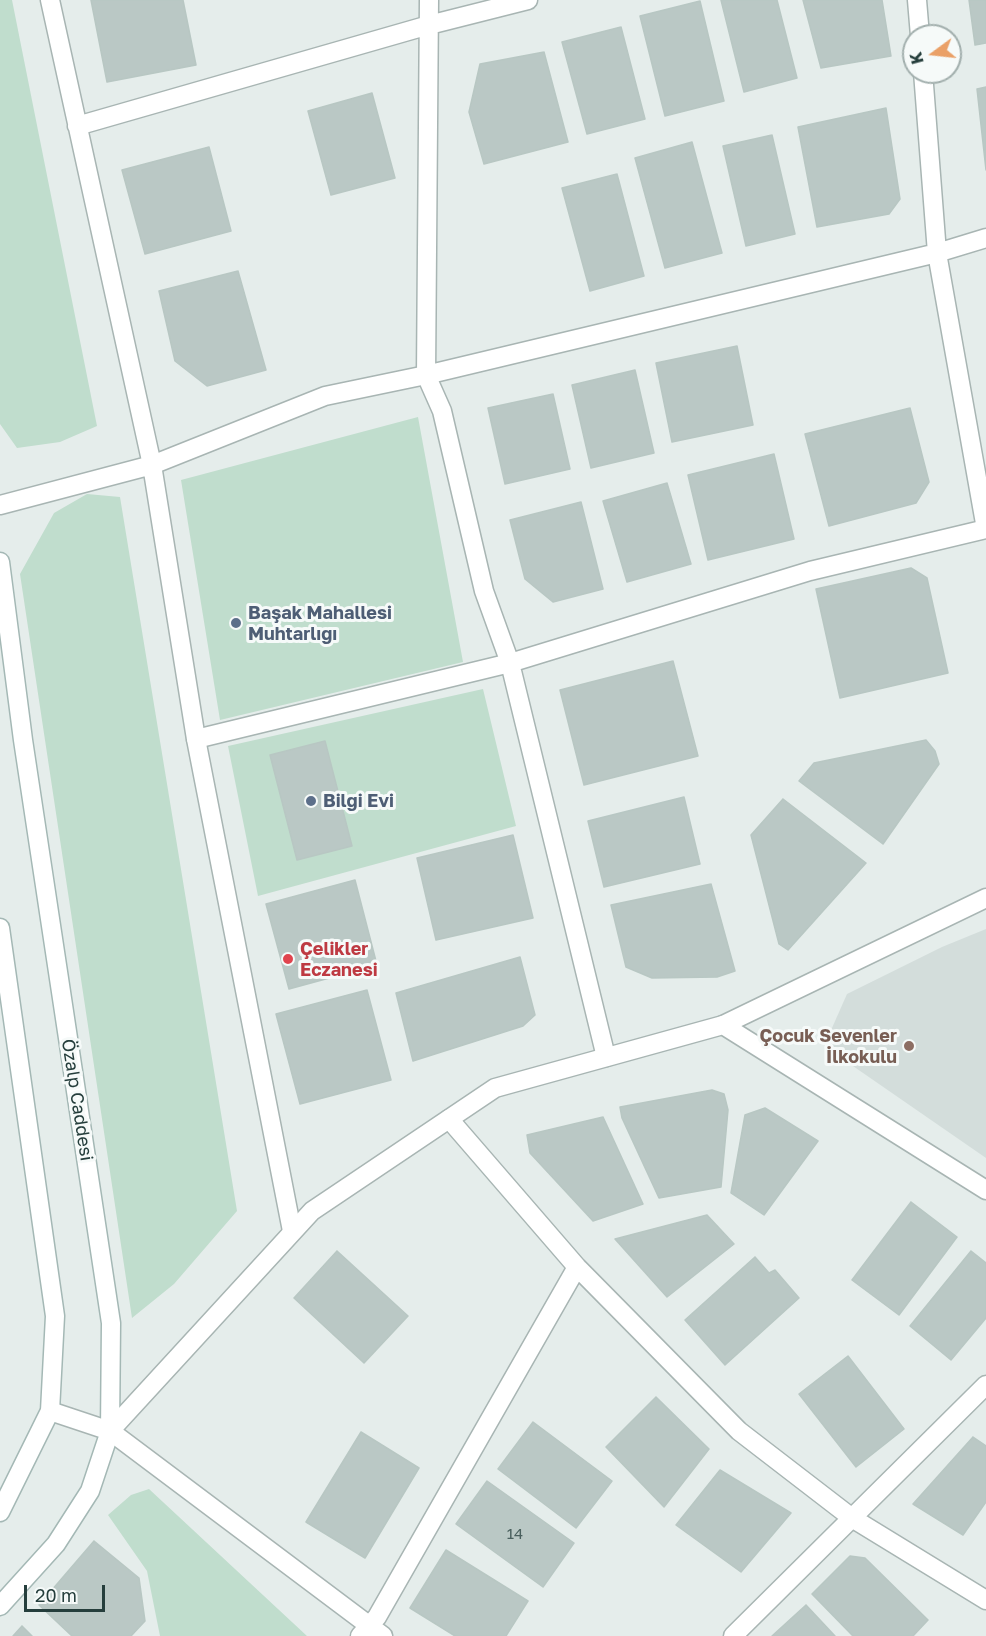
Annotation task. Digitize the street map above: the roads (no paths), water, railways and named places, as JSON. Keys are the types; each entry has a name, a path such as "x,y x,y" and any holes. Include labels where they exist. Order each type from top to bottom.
{"street":[{"path":"50,0 152,465 196,739 292,1231"},
{"path":"429,0 426,375 442,411 484,591 510,663 606,1057"},
{"path":"77,126 528,0"},
{"path":"917,0 919,24"},
{"path":"196,739 510,663 810,571 986,529 937,253 924,84"},
{"path":"0,505 152,465 325,396 426,375 937,253 986,238"},
{"name":"Özalp Caddesi","path":"0,562 24,752 111,1323 110,1431 90,1491 56,1544 0,1606"},
{"path":"110,1431 312,1211 495,1088 723,1025 986,898"},
{"path":"0,928 55,1316 50,1411 0,1512"},
{"path":"723,1025 986,1190"},
{"path":"449,1119 577,1267 739,1431 852,1518 986,1600"},
{"path":"50,1411 110,1431 371,1633 377,1617 577,1267"},
{"path":"734,1636 986,1385"}],"place":[{"name":"Başak Mahallesi Muhtarlığı","path":"236,623"},
{"name":"Bilgi Evi","path":"311,801"},
{"name":"Çelikler Eczanesi","path":"288,959"},
{"name":"Çocuk Sevenler İlkokulu","path":"909,1046"}]}
